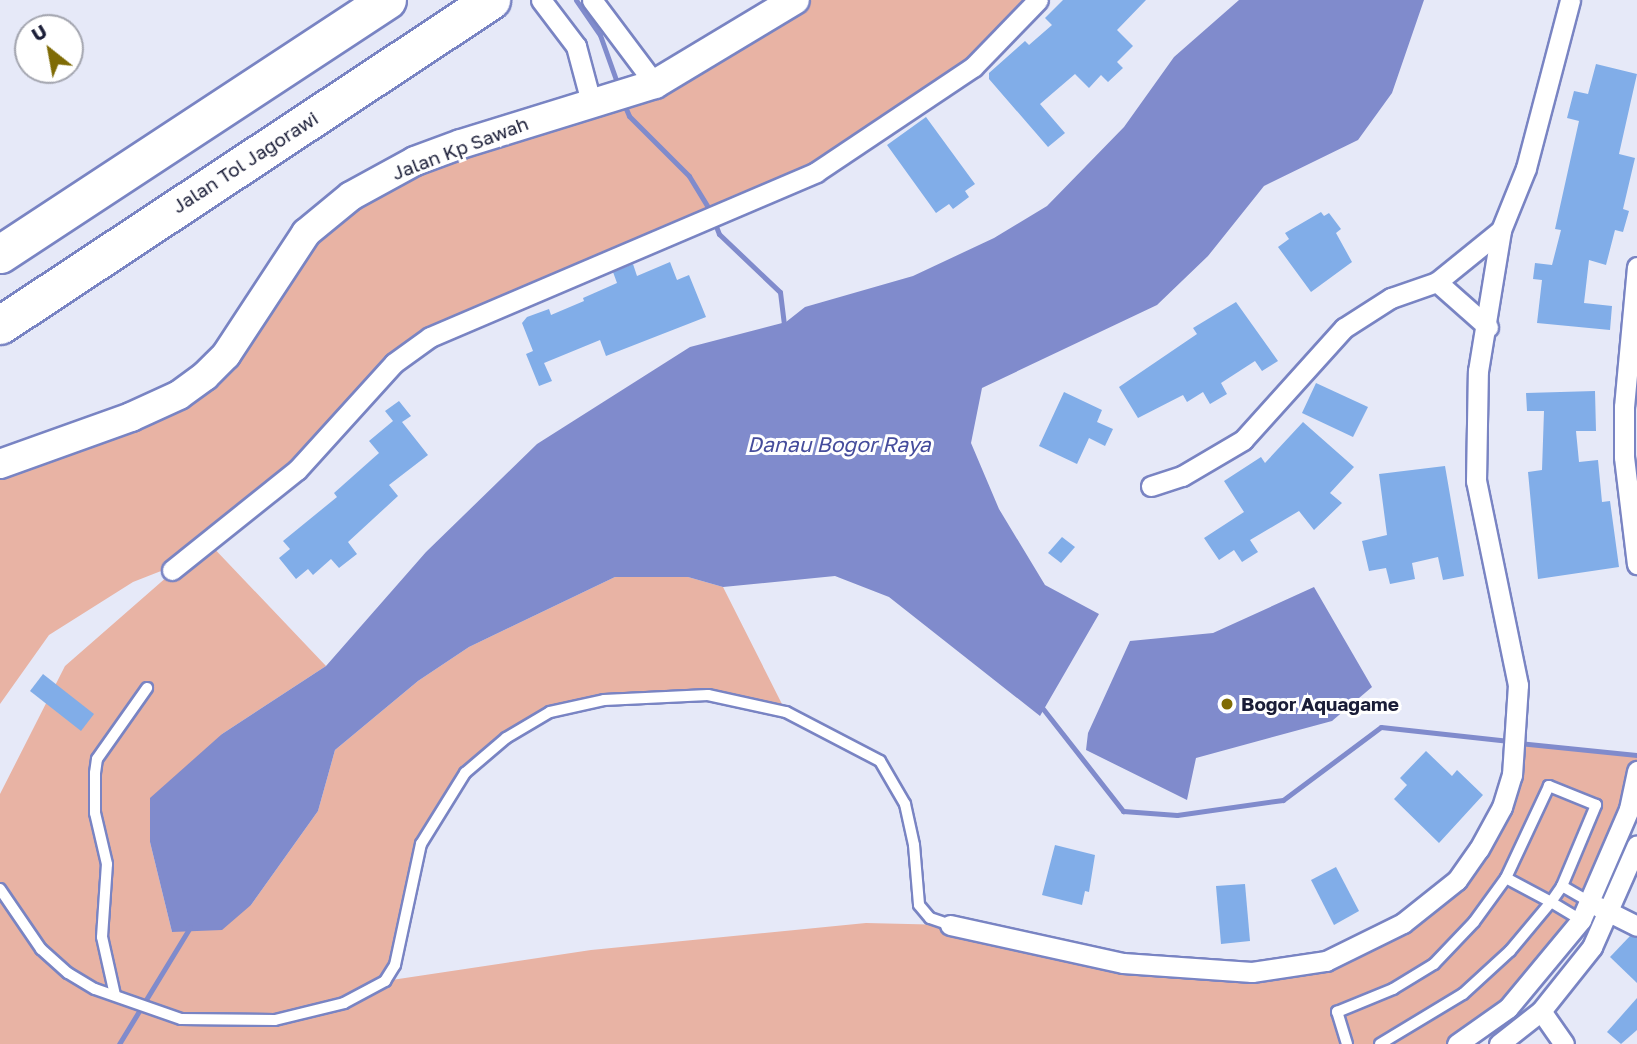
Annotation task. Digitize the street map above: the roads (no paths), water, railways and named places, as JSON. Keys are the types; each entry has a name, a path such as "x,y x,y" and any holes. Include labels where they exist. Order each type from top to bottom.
{"highway":[{"path":"0,254 387,0"},
{"name":"Jalan Tol Jagorawi","path":"0,325 491,0"}],"street":[{"path":"541,0 576,47 596,100"},
{"path":"592,0 651,85"},
{"name":"Jalan Kp Sawah","path":"0,464 131,417 179,395 205,376 226,355 306,233 351,196 415,161 596,100 651,85 795,0"},
{"path":"172,570 297,470 394,363 430,337 816,173 928,100 973,67 1038,0"},
{"path":"950,925 1123,963 1252,972 1326,961 1403,923 1457,880 1502,807 1517,746 1518,685 1476,481 1478,370 1488,327 1501,230 1526,168 1570,0"},
{"path":"1151,486 1182,476 1243,440 1343,328 1391,298 1437,282 1501,230"},
{"path":"1637,267 1624,407 1624,457 1637,564"},
{"path":"1437,282 1488,327"},
{"path":"1457,1044 1508,1008 1586,912 1629,809 1637,771"},
{"path":"1499,1044 1541,1011 1592,947 1611,912 1637,845"},
{"path":"1586,912 1611,912 1637,926"},
{"path":"1541,1011 1564,1044"}],"lane":[{"path":"117,997 102,937 107,864 95,813 95,774 97,759 147,688"},
{"path":"0,889 51,957 86,984 181,1019 275,1020 344,1003 385,981 395,965 421,844 465,773 506,738 550,712 604,700 708,695 786,712 863,750 888,771 905,804 915,845 919,905 930,918 950,925"},
{"path":"1347,1044 1337,1012 1393,989 1434,964 1474,922 1506,878 1549,786 1596,805 1562,886 1510,951 1463,994 1380,1044"},
{"path":"1506,878 1551,902 1586,912"},
{"path":"1562,886 1586,912"}],"water":[{"name":"Danau Bogor Raya","path":"1239,0 1424,0 1392,93 1358,140 1264,186 1208,256 1157,305 982,388 971,443 999,509 1045,585 1099,614 1040,716 889,597 835,576 723,587 688,577 615,577 469,647 418,681 335,750 318,811 251,905 222,930 172,932 150,842 150,798 222,734 326,666 426,552 537,444 690,347 786,322 805,307 913,276 994,238 1047,206 1124,127 1174,57"},
{"name":"Bogor Aquagame","path":"1314,587 1372,687 1332,721 1196,758 1187,800 1086,750 1088,733 1130,641 1213,633"}],"waterway":[{"path":"576,0 600,35 619,88"},
{"path":"624,104 629,116 689,176 711,212"},
{"path":"714,221 719,234 780,292 784,326"},
{"path":"1040,705 1123,811 1177,815 1283,800 1381,727 1509,741"},
{"path":"1519,743 1637,755"},
{"path":"119,1044 190,927"}],"place":[{"name":"Bogor Aquagame","path":"1227,704"}]}
